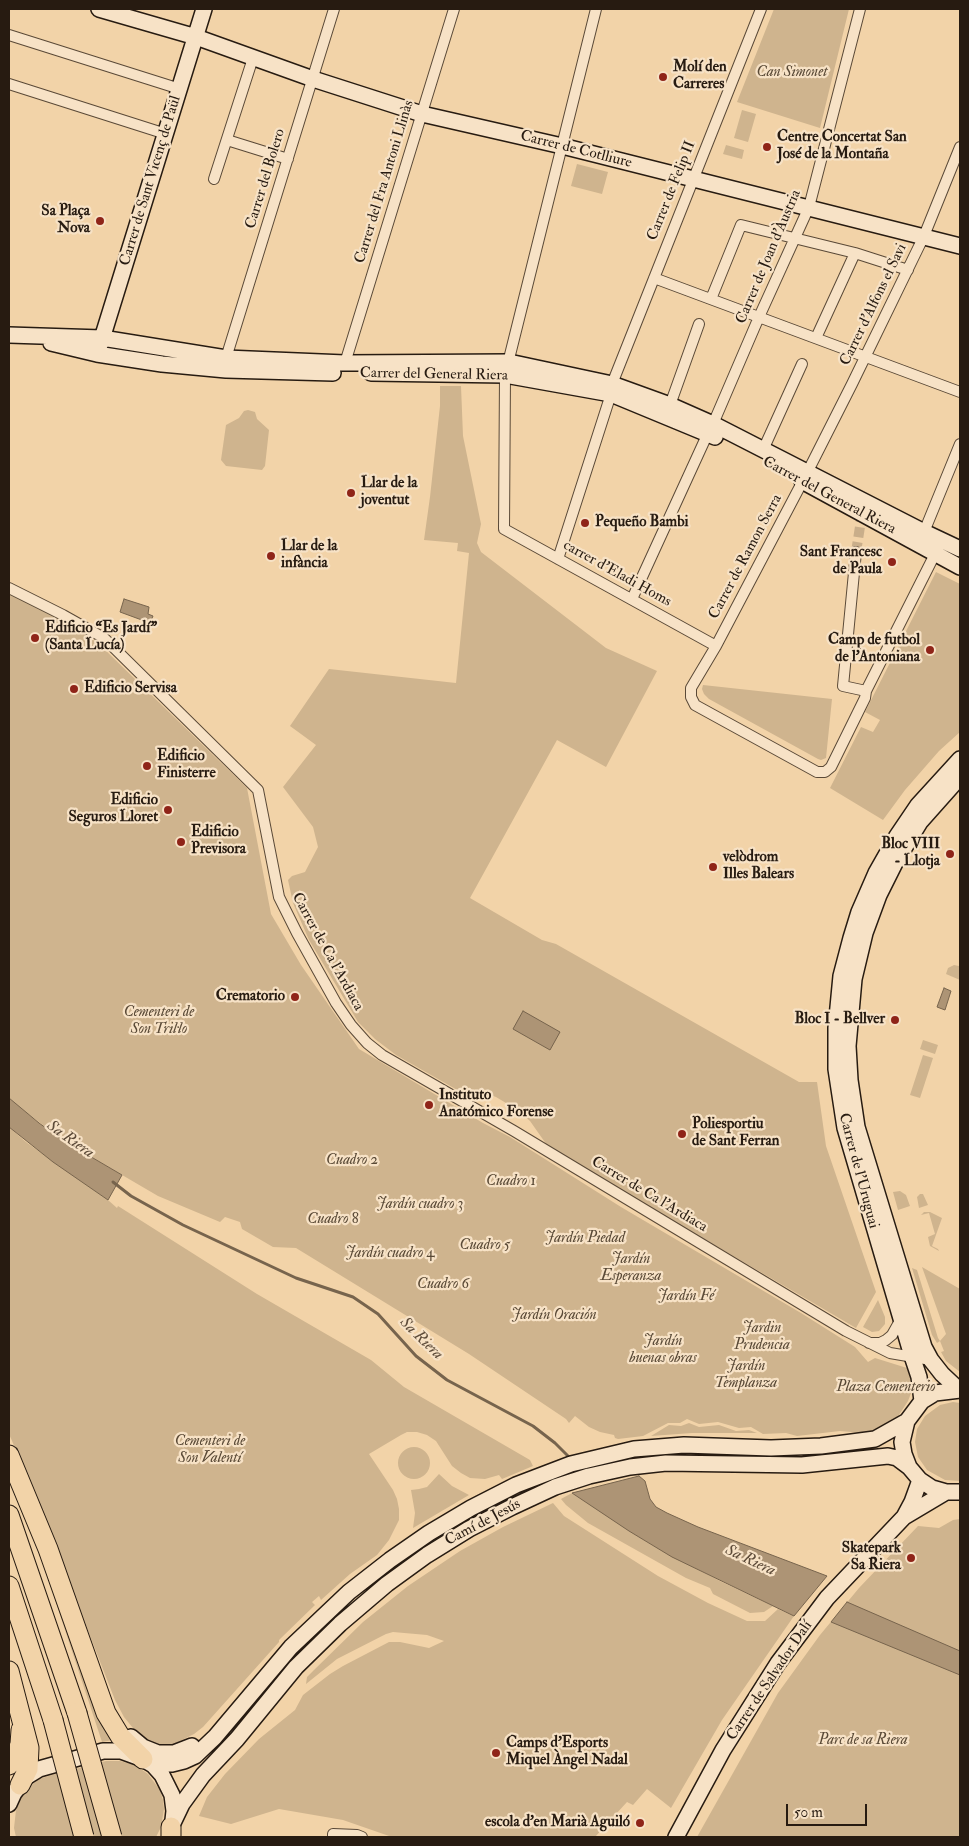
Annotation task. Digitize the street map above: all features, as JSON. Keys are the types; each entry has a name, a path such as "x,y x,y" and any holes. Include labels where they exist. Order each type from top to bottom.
{"highway":[{"path":"9,1455 48,1549 109,1719 123,1740 146,1760"},
{"path":"9,1515 77,1713 112,1837"},
{"path":"9,1586 53,1720 84,1837"},
{"path":"9,1671 28,1739 30,1755 28,1769 13,1794"},
{"path":"9,1766 20,1744 21,1713"}],"main road":[{"name":"Carrer de Cotlliure","path":"99,9 196,37 313,79 422,114 562,146 960,246"},
{"name":"Carrer de Sant Vicenç de Paül","path":"98,354 204,9"},
{"name":"Carrer del General Riera","path":"13,335 98,354 162,364 226,370 507,368"},
{"name":"Carrer del General Riera","path":"13,335 102,338 226,358 507,368 611,389 670,405 710,429 805,477 960,549"},
{"name":"Carrer del General Riera","path":"611,389 763,450 805,477 960,567"},
{"name":"Carrer de l'Uruguai","path":"922,1401 920,1377 912,1356 844,1128 836,1069 836,1028 842,976 851,938 859,912 876,873 906,821 930,791 960,759"},
{"name":"Carrer de l'Uruguai","path":"960,777 920,822 879,894 857,963 848,1027 850,1080 857,1126 911,1307 924,1347 931,1360 942,1374 960,1390"},
{"path":"953,1492 932,1488 920,1480 909,1467 902,1442 907,1421 922,1401 935,1393 960,1390"},
{"name":"Camí de Jesús","path":"13,1794 26,1778 39,1769 103,1752 121,1751 166,1765 178,1763 195,1756 223,1729 270,1670 312,1626 349,1592 408,1546 471,1508 546,1472 599,1456 634,1449 672,1445 771,1448 820,1446 875,1439 907,1421"},
{"name":"Camí de Jesús","path":"170,1834 182,1804 203,1775 237,1739 296,1668 340,1624 387,1584 446,1543 490,1518 555,1487 589,1476 630,1467 679,1462 802,1465 888,1456 897,1458 909,1467"},
{"name":"Carrer de Salvador Dalí","path":"676,1837 723,1750 778,1663 827,1598 904,1517 920,1480"},
{"name":"Carrer de Salvador Dalí","path":"904,1517 953,1492"},
{"path":"76,1625 90,1649 113,1710 121,1725 139,1744 154,1752 174,1753 193,1746 270,1670"},
{"path":"146,1760 162,1775 172,1795 174,1811 170,1834"}],"street":[{"name":"Carrer del Bolero","path":"226,358 334,9"},
{"name":"Carrer del Fra Antoni Llinàs","path":"345,363 454,9"},
{"path":"507,368 596,9"},
{"name":"Carrer de Felip II","path":"558,559 611,389 761,9"},
{"name":"Carrer de Joan d'Àustria","path":"632,599 809,208 860,9"},
{"path":"9,36 180,89"},
{"path":"214,179 253,58"},
{"path":"9,84 166,134"},
{"path":"226,140 288,159"},
{"name":"Carrer d'Alfons el Savi","path":"805,477 924,236 960,147"},
{"path":"711,298 741,226 855,253 908,270"},
{"path":"816,338 855,253"},
{"path":"654,278 960,392"},
{"path":"670,405 699,324"},
{"path":"763,450 802,364"},
{"name":"carrer d'Eladi Homs","path":"507,368 504,529 716,646"},
{"path":"924,532 960,444"},
{"name":"Carrer de Ramon Serra","path":"805,477 716,646 691,688 691,697 695,705 817,772 825,772 831,767 865,698 866,691 935,554"},
{"path":"856,552 843,686 866,691"},
{"name":"Carrer de Ca l'Ardiaca","path":"9,588 104,638 258,790 279,897 336,1003 351,1025 367,1043 382,1055 522,1136 868,1343 890,1353 931,1360"},
{"path":"868,1343 880,1343 886,1340 892,1335 901,1319"},
{"path":"333,1836 356,1835 362,1837"}],"green space":[{"name":"Can Simonet","path":"774,9 849,9 820,128 737,102"},
{"path":"742,110 756,114 748,142 734,138"},
{"path":"726,145 744,150 742,159 723,154"},
{"path":"577,164 608,172 602,194 571,186"},
{"path":"440,386 461,386 463,436 481,524 477,543 481,552 606,648 657,671 606,767 557,740 470,898 542,940 556,944 799,1082 817,1082 826,1146 876,1292 856,1328 549,1148 530,1121 516,1109 496,1097 485,1093 459,1091 396,1055 375,1039 358,1022 309,940 293,903 288,880 292,876 305,872 318,847 313,827 283,787 316,745 290,726 329,669 456,683 469,553 457,551 458,543 424,540 440,406"},
{"path":"244,411 255,412 257,419 269,430 265,466 262,470 226,466 221,460 226,425 239,418"},
{"path":"936,572 960,584 960,732 939,751 905,790 883,820 830,788 861,727 873,732 880,720 865,712"},
{"name":"Cementeri de Son Tril·lo","path":"9,592 76,628 99,644 247,788 271,914 301,965 359,1049 510,1137 621,1207 801,1313 855,1347 868,1362 875,1358 907,1368 913,1388 908,1401 895,1421 874,1434 840,1431 797,1436 786,1433 763,1434 751,1427 739,1428 718,1422 699,1424 687,1419 680,1423 668,1423 643,1436 618,1439 614,1435 589,1427 575,1416 569,1423 566,1419 469,1354 296,1248 273,1247 242,1229 240,1222 225,1217 220,1222 158,1196 64,1141 15,1104 9,1098"},
{"path":"703,685 832,699 826,758 818,759 709,699 704,694"},
{"path":"954,965 959,966 960,980 946,974 948,968"},
{"path":"923,1040 938,1045 935,1054 920,1049"},
{"path":"923,1055 933,1058 920,1098 910,1095"},
{"name":"Cementeri de Son Valentí","path":"9,1127 26,1142 117,1208 118,1206 257,1294 371,1360 404,1387 530,1460 533,1466 502,1479 499,1475 485,1479 470,1478 452,1466 436,1441 427,1435 417,1432 407,1432 369,1454 397,1499 399,1520 389,1540 377,1555 350,1574 321,1600 319,1596 312,1602 315,1605 279,1640 203,1727 194,1734 172,1745 163,1746 149,1742 137,1733 124,1717 115,1700 31,1485 9,1434"},
{"path":"900,1191 906,1195 910,1206 898,1210 893,1192"},
{"path":"923,1194 928,1205 919,1208 917,1197"},
{"path":"924,1212 930,1212 942,1218 932,1246 939,1251 930,1246 928,1237 935,1234 929,1213 921,1215"},
{"path":"922,1267 960,1289 960,1372 946,1361 941,1352 944,1351 940,1341 946,1334"},
{"path":"912,1268 917,1270 940,1341 937,1343 932,1335"},
{"path":"878,1300 885,1317 885,1324 879,1331 872,1332 863,1327"},
{"path":"953,1402 960,1403 960,1481 945,1480 927,1470 918,1457 915,1442 917,1429 925,1416 940,1405"},
{"path":"689,1423 699,1427 719,1425 736,1431 749,1430 757,1433 692,1433 651,1436 669,1425 681,1426"},
{"path":"414,1447 420,1448 425,1452 429,1457 429,1469 425,1474 420,1478 414,1479 408,1478 403,1474 399,1469 398,1463 399,1457 403,1452 408,1448"},
{"path":"439,1474 452,1486 469,1495 413,1528 415,1513 411,1490 427,1487"},
{"path":"572,1493 652,1545 722,1582 773,1606 764,1612 750,1613 713,1594 710,1588 686,1578 588,1523 561,1499"},
{"path":"553,1503 564,1516 658,1576 708,1603 747,1621 765,1621 778,1609 794,1616 722,1720 671,1808 647,1789 633,1805 627,1802 595,1837 392,1837 343,1820 279,1809 231,1824 199,1816 207,1797 225,1774 259,1739 295,1710 303,1695 330,1674 389,1642 400,1642 429,1648 444,1641 427,1635 393,1632 386,1634 337,1659 306,1684 307,1677 363,1622 408,1586 460,1551 503,1527"},
{"name":"Parc de sa Riera","path":"960,1519 960,1837 697,1837 778,1693 820,1635 859,1588 918,1526 939,1528 953,1520"},
{"path":"29,1521 113,1740 102,1742"},
{"path":"106,1761 120,1761 135,1765 148,1774 160,1790 164,1809 161,1827 156,1837 16,1837 14,1828 16,1810 24,1793 31,1785 39,1779"}],"water":[{"path":"124,599 149,607 148,614 153,616 150,623 120,612"},
{"path":"944,988 951,991 945,1010 937,1007"},
{"path":"523,1011 560,1032 550,1050 513,1029"},
{"path":"9,1098 64,1141 122,1175 108,1200 53,1162 9,1127"},
{"path":"639,1476 645,1481 650,1499 656,1507 667,1513 698,1527 827,1576 794,1616 672,1557 572,1493"},
{"path":"847,1602 960,1651 960,1675 831,1622"}],"waterway":[{"name":"Sa Riera","path":"113,1182 131,1196 183,1225 296,1278 353,1297 378,1314 416,1356 447,1380 533,1426 555,1443 571,1459"}],"tunnel":[{"path":"856,552 862,514"}],"place":[{"name":"Molí den Carreres","path":"663,77"},
{"name":"Centre Concertat San José de la Montaña","path":"767,147"},
{"name":"Sa Plaça Nova","path":"100,221"},
{"name":"Llar de la joventut","path":"351,493"},
{"name":"Pequeño Bambi","path":"585,523"},
{"name":"Llar de la infància","path":"271,556"},
{"name":"Sant Francesc de Paula","path":"892,562"},
{"name":"Edificio “Es Jardí” (Santa Lucía)","path":"35,638"},
{"name":"Camp de futbol de l’Antoniana","path":"930,650"},
{"name":"Edificio Servisa","path":"74,689"},
{"name":"Edificio Finisterre","path":"147,766"},
{"name":"Edificio Seguros Lloret","path":"168,810"},
{"name":"Edificio Previsora","path":"181,842"},
{"name":"Bloc VIII - Llotja","path":"950,854"},
{"name":"velòdrom Illes Balears","path":"713,867"},
{"name":"Crematorio","path":"295,997"},
{"name":"Bloc I - Bellver","path":"895,1020"},
{"name":"Instituto Anatómico Forense","path":"429,1105"},
{"name":"Poliesportiu de Sant Ferran","path":"682,1134"},
{"name":"Skatepark Sa Riera","path":"911,1558"},
{"name":"Camps d'Esports Miquel Àngel Nadal","path":"496,1753"},
{"name":"escola d'en Marià Aguiló","path":"640,1823"}],"park label":[{"name":"Cuadro 2","path":"352,1161"},
{"name":"Cuadro 1","path":"511,1182"},
{"name":"Jardín cuadro 3","path":"420,1205"},
{"name":"Cuadro 8","path":"333,1220"},
{"name":"Jardín Piedad","path":"585,1239"},
{"name":"Cuadro 5","path":"485,1246"},
{"name":"Jardín cuadro 4","path":"390,1254"},
{"name":"Jardín Esperanza","path":"631,1268"},
{"name":"Cuadro 6","path":"443,1285"},
{"name":"Jardín Fé","path":"686,1297"},
{"name":"Jardín Oración","path":"554,1316"},
{"name":"Jardin Prudencia","path":"762,1338"},
{"name":"Jardín buenas obras","path":"663,1350"},
{"name":"Jardín Templanza","path":"746,1376"},
{"name":"Plaza Cementerio","path":"886,1388"}]}
